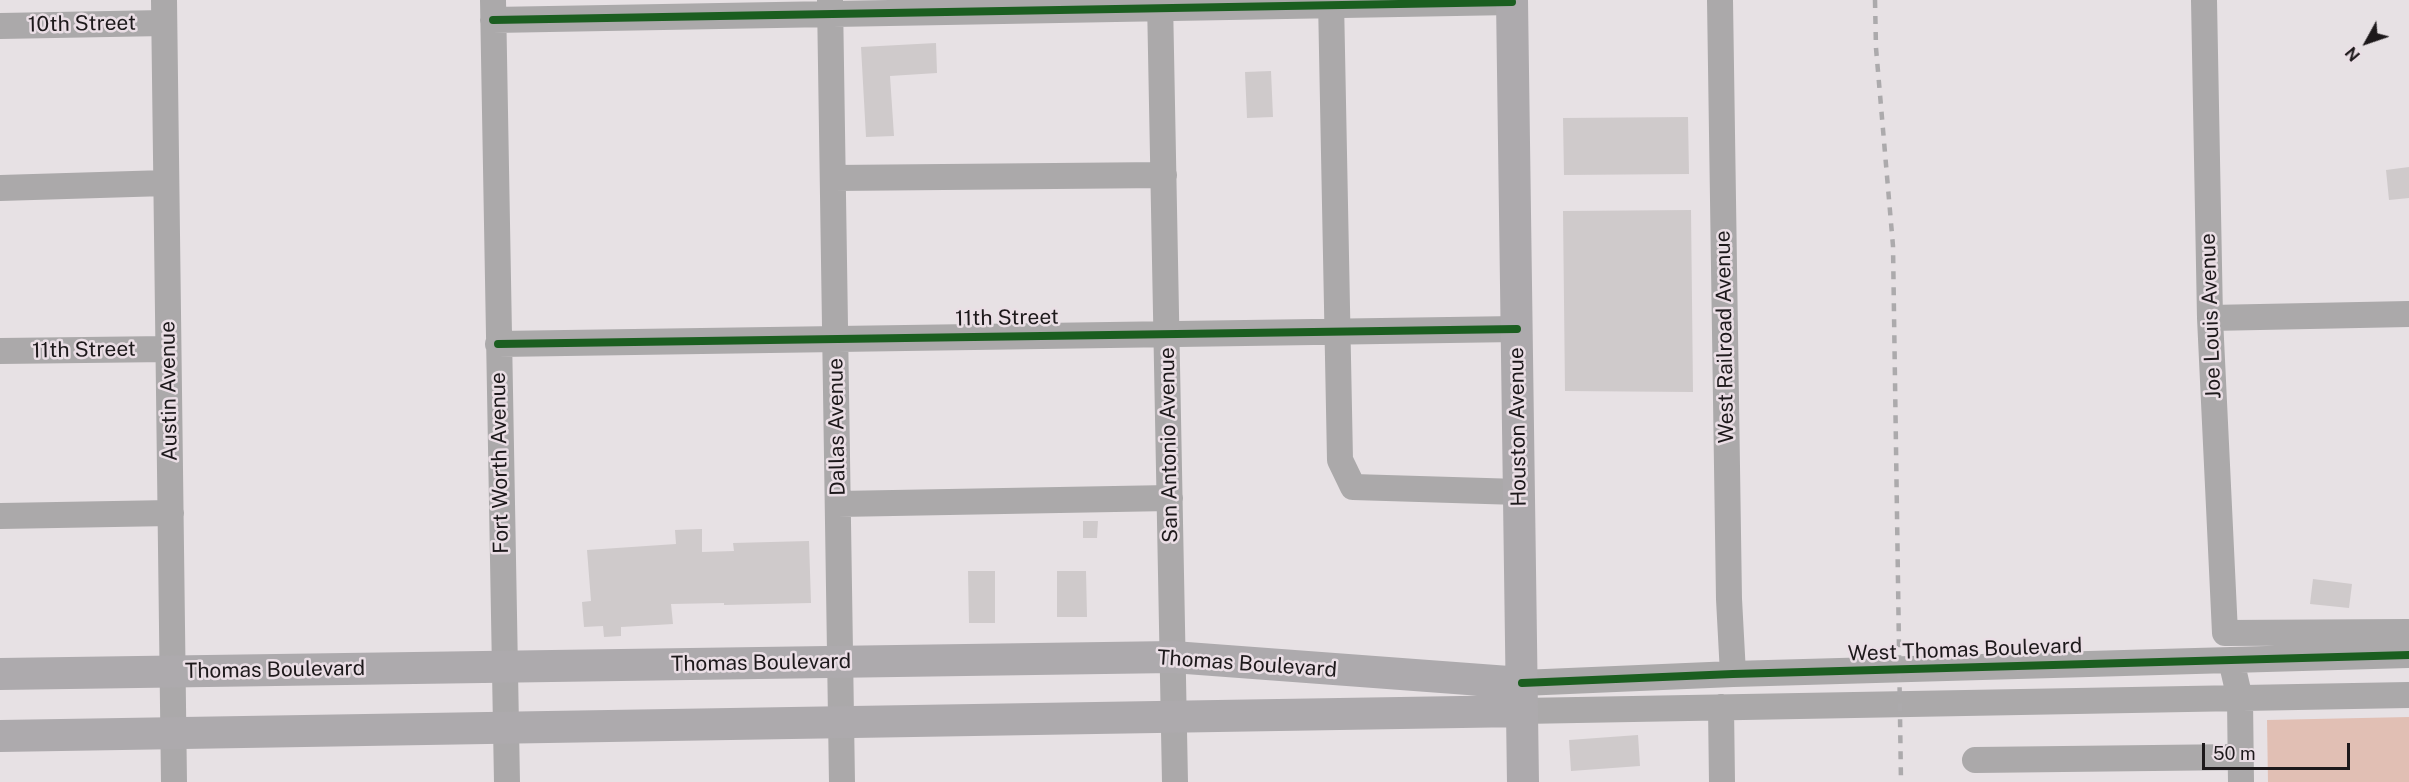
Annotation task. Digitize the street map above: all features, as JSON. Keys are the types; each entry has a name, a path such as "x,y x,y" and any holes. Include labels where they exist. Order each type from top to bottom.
{"main road":[{"name":"Houston Avenue","path":"1512,1 1523,782"},
{"name":"Thomas Boulevard","path":"0,674 1173,657 1522,697"},
{"name":"Thomas Boulevard","path":"0,736 1174,716 1522,697"}],"street":[{"name":"West Railroad Avenue","path":"1720,0 1732,674"},
{"name":"Joe Louis Avenue","path":"2204,0 2210,318 2225,633 2409,632"},
{"path":"493,10 1512,1"},
{"path":"1331,3 1340,460 1353,487 1519,492"},
{"name":"San Antonio Avenue","path":"1161,4 1175,782"},
{"name":"Dallas Avenue","path":"830,7 842,782"},
{"name":"Fort Worth Avenue","path":"493,10 507,782"},
{"name":"10th Street","path":"0,26 164,11"},
{"name":"Austin Avenue","path":"164,11 174,782"},
{"path":"834,178 1164,175"},
{"path":"0,188 166,183"},
{"path":"2210,318 2409,314"},
{"name":"11th Street","path":"498,344 1516,329"},
{"name":"11th Street","path":"0,351 168,349"},
{"path":"838,504 1170,498"},
{"path":"0,516 171,513"},
{"name":"West Thomas Boulevard","path":"1522,697 1732,674 2409,656"},
{"path":"1975,760 2241,770 2240,699 2231,660"},
{"path":"1522,697 1721,707 2409,695"},
{"path":"1721,707 1722,782"}],"shaded area":[{"path":"2409,717 2409,782 2268,782 2267,720"}],"building":[{"path":"936,43 937,73 890,76 894,136 866,137 861,47"},
{"path":"1271,71 1273,117 1247,118 1245,72"},
{"path":"1688,117 1689,174 1564,175 1563,118"},
{"path":"2409,167 2409,198 2389,200 2386,170"},
{"path":"1691,210 1693,392 1565,391 1563,211"},
{"path":"1083,521 1098,521 1097,538 1083,538"},
{"path":"702,529 702,552 734,551 733,543 809,541 811,603 671,604 673,624 621,627 621,636 604,637 603,626 584,627 582,602 591,601 587,550 676,544 675,530"},
{"path":"968,571 995,571 995,623 969,623"},
{"path":"1057,571 1086,571 1087,617 1057,617"},
{"path":"2313,579 2352,584 2349,608 2310,604"},
{"path":"1638,735 1640,766 1571,771 1569,740"}],"railway":[{"path":"1875,0 1876,48 1893,246 1901,782"}],"cycle path":[{"path":"493,20 1512,2"},
{"path":"498,344 1517,329"},
{"path":"1522,683 1733,674 2409,655"}]}
